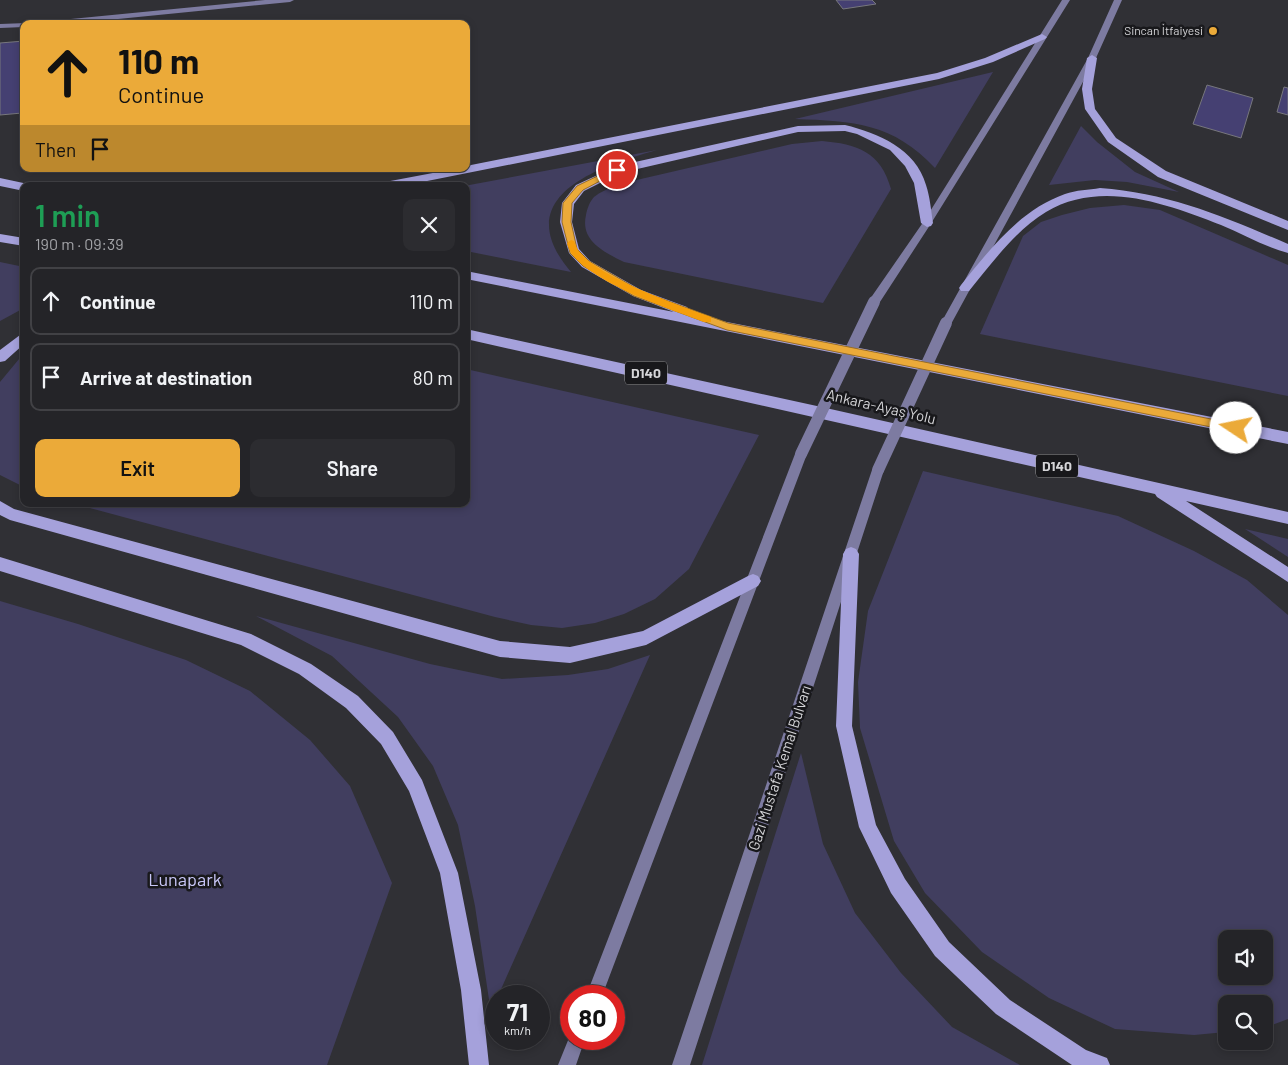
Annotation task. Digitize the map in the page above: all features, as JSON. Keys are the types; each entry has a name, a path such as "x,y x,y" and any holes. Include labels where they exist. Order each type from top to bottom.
{"highway":[{"path":"470,169 939,76 989,60 1042,37"},
{"path":"1092,58 1087,89 1090,109 1112,140 1162,174 1288,226"},
{"path":"727,327 637,293 586,264 573,250 566,222 568,203 580,188 617,170 798,129 845,128 860,132 894,148 909,164 920,183 927,223"},
{"path":"405,182 456,172"},
{"path":"0,182 20,186"},
{"path":"965,288 1005,240 1042,208 1072,195 1112,192 1151,197 1194,210 1288,249"},
{"path":"0,238 20,241"},
{"path":"470,275 1288,438"},
{"name":"Ankara-Ayaş Yolu","path":"470,335 836,415 1288,518"},
{"path":"0,357 20,340"},
{"path":"1168,415 1288,428"},
{"path":"1155,488 1288,575"},
{"path":"0,507 10,514 500,649 570,655 646,638 753,581"},
{"path":"850,554 844,726 868,827 898,886 942,950 1003,1007 1080,1058 1100,1065"},
{"path":"0,564 245,639 305,669 352,702 387,738 416,786 449,873 472,990 480,1065"}],"main road":[{"path":"82,20 290,0"},
{"path":"598,985 802,454 874,302 927,223 1066,0"},
{"name":"Gazi Mustafa Kemal Bulvarı","path":"681,1065 878,470 946,323 1092,58 1118,0"},
{"path":"0,26 20,25"},
{"path":"567,1065 573,1050"}],"green space":[{"path":"993,72 935,168 904,142 888,133 871,127 836,121 795,119"},
{"path":"1081,126 1097,142 1135,172 1179,192 1127,182 1095,180 1049,185"},
{"path":"822,141 835,142 866,152 881,166 887,176 891,189 823,303 624,262 595,245 587,232 585,224 586,215 591,201 596,195 615,185 792,144"},
{"path":"657,150 633,157 587,176 568,189 554,205 549,224 554,246 571,272 470,252 470,185"},
{"path":"1124,205 1160,210 1288,265 1288,396 980,334 1023,236 1041,222 1062,215 1090,208"},
{"path":"0,262 20,266 20,310 0,321"},
{"path":"20,358 20,485 0,475 0,382"},
{"path":"470,370 759,435 689,569 655,599 624,614 595,623 562,628 531,625 86,507 470,507"},
{"path":"923,471 1118,516 1194,551 1247,580 1288,615 1288,1019 1273,1025 1273,995 1218,995 1218,1033 1194,1035 1115,1029 1049,998 982,952 925,893 894,841 860,728 858,682 868,611"},
{"path":"1245,529 1288,539 1288,557"},
{"name":"Lunapark","path":"0,601 78,624 186,660 250,691 310,740 350,786 392,883 327,1065 0,1065"},
{"path":"256,616 430,664 502,679 568,675 608,669 650,655 503,985 487,985 475,906 458,825 433,766 398,717 332,656"},
{"path":"801,753 823,844 855,913 901,973 952,1027 1020,1065 702,1065"}],"building":[{"path":"836,0 872,0 876,4 843,9"},
{"path":"20,41 20,113 0,115 0,43"},
{"path":"1207,85 1253,98 1241,138 1193,124"},
{"path":"1284,87 1288,88 1288,115 1277,112"}],"slow traffic":[{"path":"571,243 573,250 586,264 637,293 708,319"}],"place":[{"name":"Sincan İtfaiyesi","path":"1213,31"}],"route":[{"path":"617,170 580,188 568,203 566,222 573,250 586,264 637,293 727,327 1236,428"}]}
